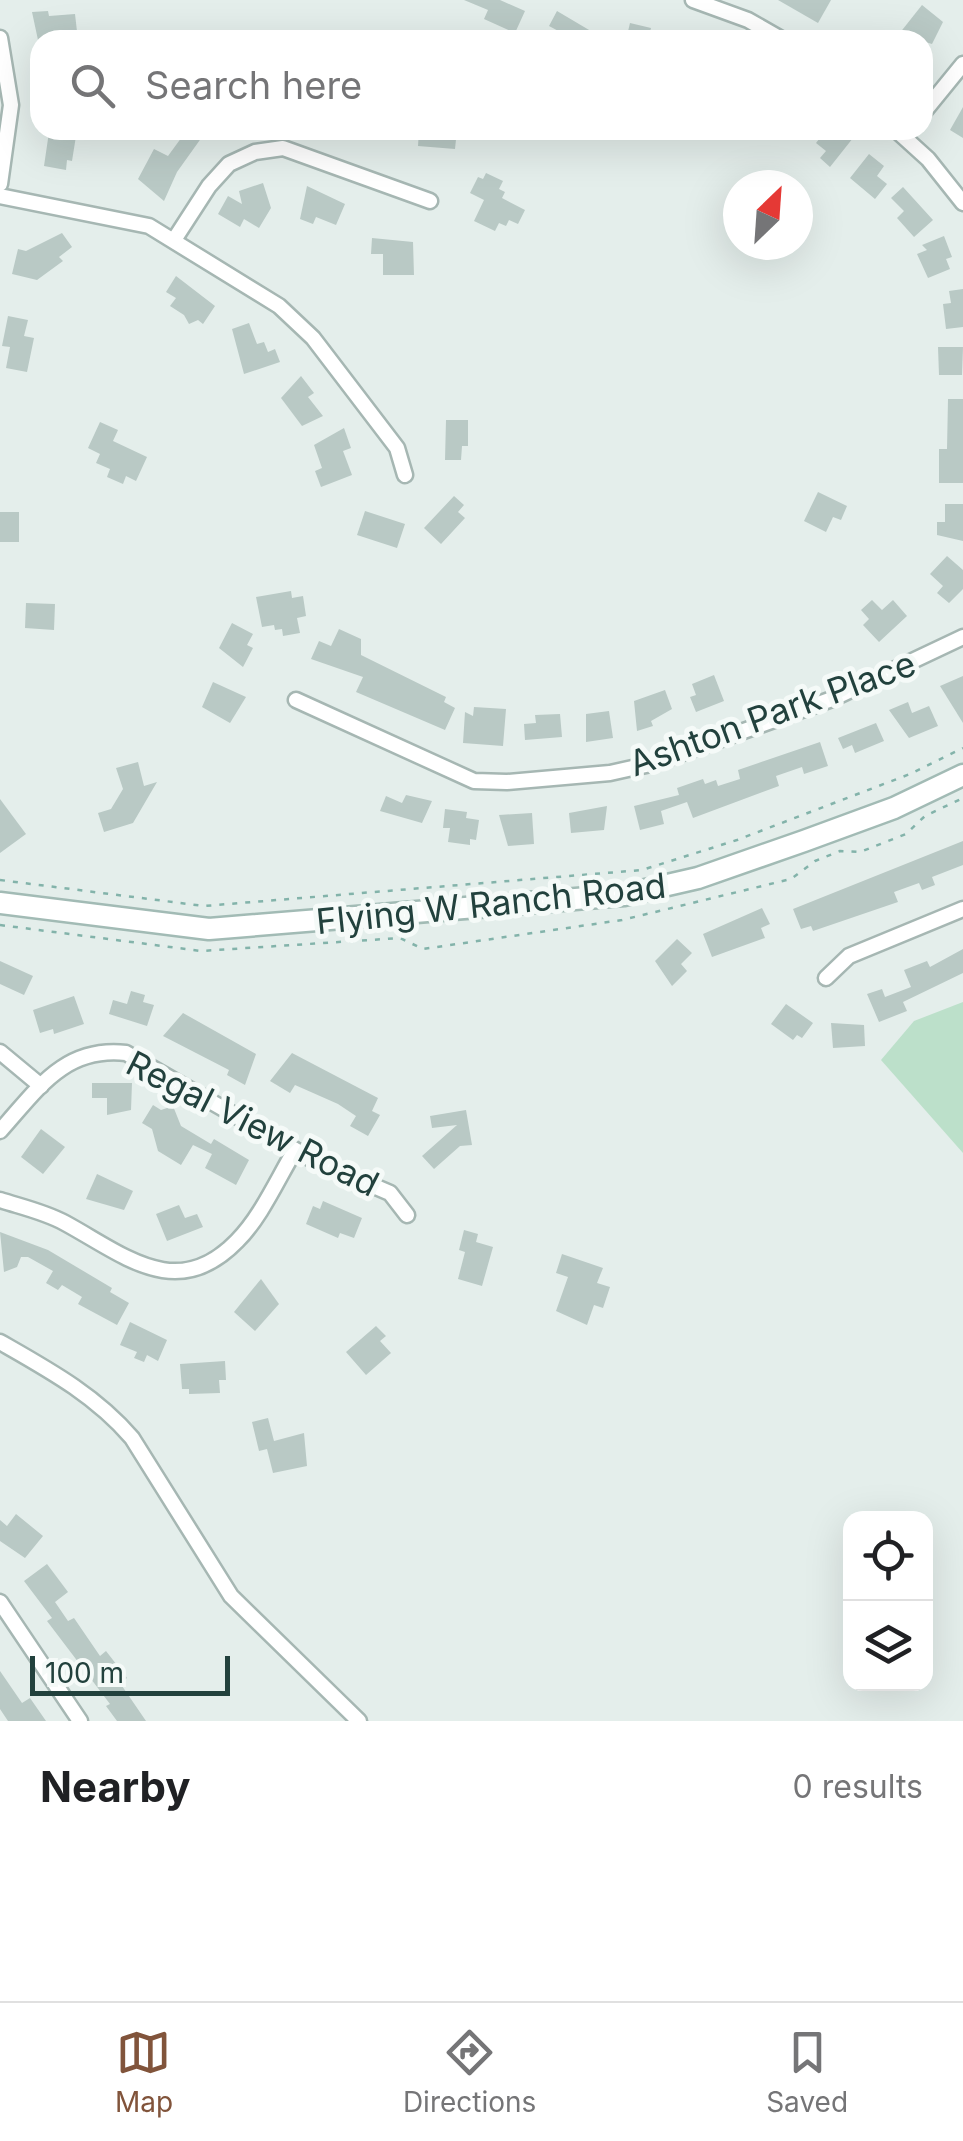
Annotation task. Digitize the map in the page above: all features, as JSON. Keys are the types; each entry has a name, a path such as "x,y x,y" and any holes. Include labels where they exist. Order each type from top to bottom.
{"street":[{"path":"693,0 760,30"},
{"path":"0,38 11,104 0,184"},
{"path":"933,101 963,64"},
{"path":"910,140 963,202"},
{"path":"174,240 219,175 255,152 283,148 430,200"},
{"path":"0,196 136,223 174,240 301,325 397,448 405,475"},
{"name":"Ashton Park Place","path":"296,700 460,777 507,782 558,778 655,763 864,686 963,638"},
{"name":"Flying W Ranch Road","path":"0,904 209,929 624,895 698,878 804,841 894,808 963,774"},
{"path":"826,978 849,956 963,909"},
{"path":"0,1052 40,1086"},
{"name":"Regal View Road","path":"0,1132 40,1086 80,1055 126,1053 294,1150 390,1193 407,1216"},
{"path":"0,1200 48,1214 140,1265 173,1273 213,1260 238,1241 294,1150"},
{"path":"172,1292 173,1273"},
{"path":"0,1342 80,1388 114,1416 232,1596 359,1721"},
{"path":"0,1602 80,1721"}],"path":[{"path":"0,880 204,906 642,870 841,800 963,748"}],"green space":[{"path":"963,1002 963,1153 881,1060 914,1021"}],"building":[{"path":"464,0 500,0 525,11 516,30 508,30 484,19 488,10"},
{"path":"778,0 831,0 818,23"},
{"path":"922,5 943,22 933,42 933,30 902,30"},
{"path":"48,11 49,16 75,14 77,30 36,30 32,12"},
{"path":"557,11 589,30 556,30 549,26"},
{"path":"630,23 651,28 650,30 628,30"},
{"path":"963,107 963,138 950,130"},
{"path":"48,140 75,140 72,161 67,160 66,170 44,166"},
{"path":"180,140 200,140 177,172 164,201 138,179 154,149 168,156"},
{"path":"418,140 456,140 455,149 418,146"},
{"path":"851,140 830,167 820,158 826,151 816,143"},
{"path":"869,154 884,166 877,176 887,184 875,199 850,178"},
{"path":"486,173 503,181 499,189 505,192 502,198 525,210 518,224 509,220 506,226 499,223 495,231 474,221 484,200 470,193 478,177 483,179"},
{"path":"263,183 271,208 259,228 244,219 240,227 218,214 228,196 242,204 239,191"},
{"path":"307,186 345,204 336,225 316,217 313,224 300,219"},
{"path":"903,187 933,220 914,237 897,218 904,211 891,198"},
{"path":"62,233 72,247 59,257 63,261 37,280 12,274 18,249 26,251"},
{"path":"944,236 952,257 946,259 950,269 928,278 917,254 927,250 922,245"},
{"path":"372,238 413,242 414,275 383,275 383,254 371,254"},
{"path":"176,276 215,306 203,324 198,320 189,324 184,315 170,306 176,298 166,292"},
{"path":"963,289 963,327 946,329 943,304 951,303 949,291"},
{"path":"8,316 28,320 24,336 34,338 27,372 6,368 10,347 2,346"},
{"path":"249,323 257,344 264,342 268,352 275,349 280,362 244,374 232,329"},
{"path":"938,347 963,347 962,375 939,375"},
{"path":"301,376 314,393 308,397 323,416 302,426 281,398"},
{"path":"948,399 963,399 963,483 939,483 939,449 947,449"},
{"path":"446,420 468,420 468,446 462,446 461,460 445,460"},
{"path":"100,422 118,430 113,441 147,457 136,481 126,476 123,484 107,477 110,469 96,463 100,454 88,448"},
{"path":"344,428 351,448 343,451 352,475 321,487 315,471 322,468 314,445"},
{"path":"818,492 847,506 841,520 833,517 826,532 804,521"},
{"path":"454,496 464,505 458,512 465,518 441,544 424,528"},
{"path":"945,504 963,504 963,541 937,535 937,522 945,522"},
{"path":"365,511 405,524 397,548 357,535"},
{"path":"0,512 19,512 19,542 0,542"},
{"path":"947,556 963,570 963,589 949,603 937,593 943,586 930,574"},
{"path":"291,591 292,598 303,596 306,616 297,618 300,633 283,636 282,629 275,630 274,625 262,627 256,597"},
{"path":"872,600 882,610 893,600 907,616 879,642 863,625 869,619 861,610"},
{"path":"26,603 55,604 54,630 25,628"},
{"path":"232,623 253,634 247,645 253,648 243,667 219,648"},
{"path":"339,629 361,639 361,655 446,697 444,702 455,708 445,730 356,692 363,677 311,659 319,641 331,646"},
{"path":"714,675 724,701 696,712 690,697 696,695 692,684"},
{"path":"963,676 963,723 940,686"},
{"path":"213,682 246,697 230,723 202,707"},
{"path":"665,690 672,709 651,721 653,726 637,731 634,701"},
{"path":"908,702 912,713 929,706 938,726 909,738 889,710"},
{"path":"474,707 506,709 503,746 463,743 465,712 473,716"},
{"path":"609,711 613,738 586,742 586,714"},
{"path":"560,714 562,737 525,740 524,724 536,723 535,715"},
{"path":"876,723 884,741 855,753 852,745 843,749 838,738"},
{"path":"820,742 828,766 804,774 802,767 776,776 779,786 693,818 687,802 661,811 664,824 640,830 634,806 679,795 677,788 703,779 705,784 716,780 718,786 740,779 738,770"},
{"path":"138,762 144,786 157,782 133,823 104,832 98,813 111,809 123,789 116,768"},
{"path":"406,795 432,801 422,823 380,811 386,796 402,803"},
{"path":"0,799 26,834 0,853"},
{"path":"607,806 604,830 571,833 569,813"},
{"path":"445,809 467,812 466,818 479,820 476,840 470,839 470,845 448,842 450,828 443,828"},
{"path":"532,813 534,844 508,846 499,815"},
{"path":"963,841 963,865 932,877 935,885 922,890 919,883 894,892 898,902 813,931 811,926 801,929 793,909"},
{"path":"762,908 770,924 761,928 765,938 712,957 703,934"},
{"path":"677,939 692,953 681,964 687,971 672,986 655,961"},
{"path":"963,949 963,973 903,1002 907,1011 879,1022 867,994 882,989 885,997 911,987 904,970 927,961 930,967"},
{"path":"0,961 33,976 24,995 0,984"},
{"path":"131,991 145,995 143,1002 154,1005 147,1026 109,1014 113,1000 127,1004"},
{"path":"74,996 84,1024 54,1034 53,1029 40,1033 33,1010"},
{"path":"786,1004 813,1023 802,1038 797,1035 793,1040 771,1024"},
{"path":"183,1013 256,1054 245,1085 227,1075 229,1070 163,1036"},
{"path":"831,1023 864,1025 865,1046 833,1048"},
{"path":"292,1053 378,1098 372,1111 380,1115 368,1136 350,1126 356,1116 338,1104 295,1085 290,1093 270,1081"},
{"path":"92,1083 132,1083 131,1110 107,1115 107,1098 92,1098"},
{"path":"153,1105 161,1110 173,1106 181,1126 211,1144 214,1139 249,1160 236,1185 205,1168 212,1154 193,1145 181,1165 158,1151 152,1129 142,1123"},
{"path":"466,1110 472,1145 460,1146 434,1169 422,1156 457,1125 432,1128 430,1116"},
{"path":"41,1129 65,1147 43,1174 21,1157"},
{"path":"97,1174 133,1191 124,1210 86,1199"},
{"path":"323,1201 362,1218 354,1238 340,1233 338,1238 306,1224 313,1206 320,1209"},
{"path":"179,1205 185,1218 197,1214 203,1227 167,1241 156,1214"},
{"path":"464,1230 478,1234 476,1242 493,1247 482,1286 458,1279 465,1252 459,1250"},
{"path":"0,1232 48,1250 112,1288 110,1292 129,1303 117,1325 78,1304 82,1297 62,1285 58,1290 46,1283 53,1271 28,1257 21,1257 17,1267 4,1272"},
{"path":"562,1254 603,1268 597,1283 610,1287 603,1308 594,1305 587,1325 556,1311 568,1277 556,1273"},
{"path":"261,1279 279,1304 255,1331 234,1312"},
{"path":"130,1322 167,1340 158,1361 147,1355 144,1362 134,1358 137,1352 120,1345"},
{"path":"376,1326 386,1336 380,1341 391,1353 366,1375 346,1352"},
{"path":"225,1361 226,1380 219,1380 220,1393 189,1394 189,1389 182,1389 180,1364"},
{"path":"268,1418 274,1441 304,1433 307,1466 273,1473 267,1449 259,1451 252,1422"},
{"path":"16,1514 43,1536 25,1558 0,1541 0,1520 7,1526"},
{"path":"47,1564 68,1592 55,1602 68,1621 74,1618 100,1656 106,1651 127,1678 120,1683 146,1721 117,1721 106,1706 110,1704 47,1621 52,1618 24,1581"},
{"path":"0,1671 22,1703 30,1698 46,1721 8,1721 0,1709"}]}
